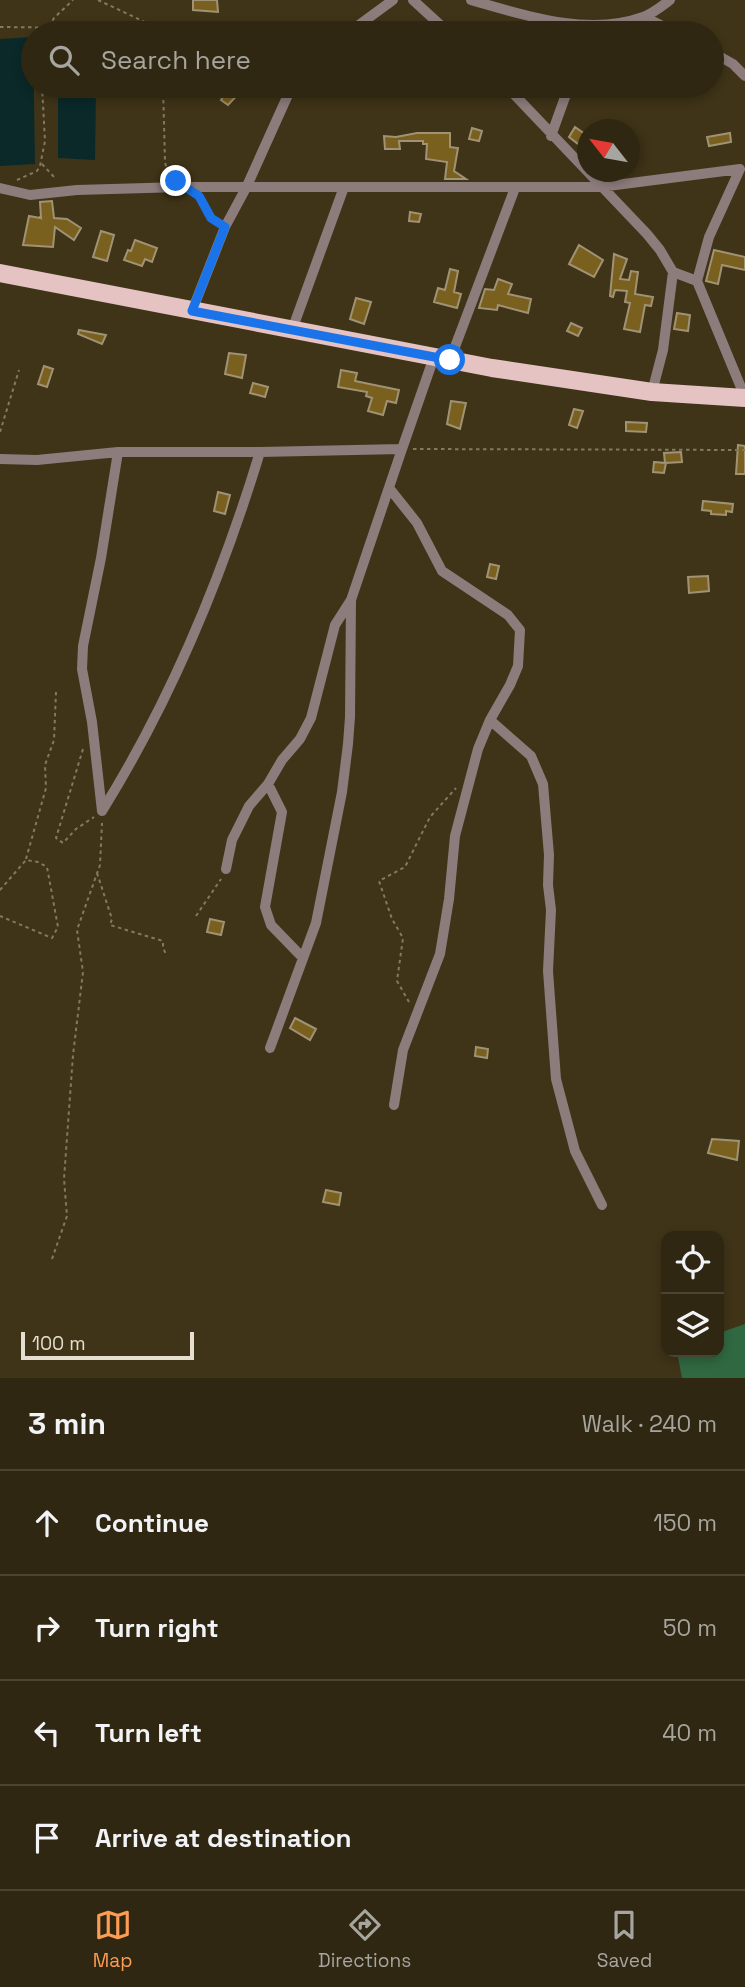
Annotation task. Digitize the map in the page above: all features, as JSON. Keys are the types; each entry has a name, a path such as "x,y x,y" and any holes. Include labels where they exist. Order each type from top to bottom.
{"main road":[{"path":"0,273 442,359 652,392 745,397"}],"street":[{"path":"364,21 393,0"},
{"path":"413,0 436,21"},
{"path":"471,0 546,21"},
{"path":"624,21 643,17 670,0"},
{"path":"643,17 652,21"},
{"path":"724,59 745,76"},
{"path":"192,311 225,227 246,188 287,98"},
{"path":"517,98 647,234 673,272 663,350 652,392"},
{"path":"551,136 565,98"},
{"path":"0,188 30,195 77,190 189,187 600,187 743,168"},
{"path":"743,168 709,237 697,281 745,397"},
{"path":"292,330 344,187"},
{"path":"226,869 238,825 282,760 300,739 311,718 335,625 351,600 402,449 515,187"},
{"path":"673,272 697,281"},
{"path":"0,459 37,460 118,452 402,449"},
{"path":"102,811 92,722 82,669 86,627 101,558 118,452"},
{"path":"102,811 136,756 167,696 242,510 260,452"},
{"path":"390,489 416,523 442,571 508,615 520,630 518,666 478,750 455,836 440,954 404,1050 394,1105"},
{"path":"270,1048 316,923 336,811 342,792 350,717 351,600"},
{"path":"490,720 531,756 543,783 551,910 548,971 556,1079 575,1151 602,1205"},
{"path":"268,784 282,812 265,907 271,925 303,958"}],"path":[{"path":"53,21 73,0"},
{"path":"98,0 143,21"},
{"path":"0,27 21,27"},
{"path":"17,180 37,171 41,163 45,141 43,98"},
{"path":"163,98 167,171 176,181 199,196 211,218 225,227"},
{"path":"41,163 55,178"},
{"path":"0,432 19,370"},
{"path":"402,449 745,450"},
{"path":"0,890 26,860 46,788 45,765 54,740 56,692"},
{"path":"84,747 56,838 63,843 76,829 102,811"},
{"path":"417,1015 397,981 403,939 392,919 379,881 405,867 430,817 456,788"},
{"path":"52,1259 67,1216 64,1179 73,1055 83,972 77,930 100,865 102,811"},
{"path":"0,916 52,938 58,927 47,867 26,860"},
{"path":"196,916 226,869"},
{"path":"96,872 112,919 110,925 163,942 167,956"}],"green space":[{"path":"745,1324 745,1378 682,1378 678,1357 724,1357 724,1331"}],"water":[{"path":"21,38 21,98 34,98 35,164 0,166 0,39"},
{"path":"58,98 96,98 95,160 58,158"}],"building":[{"path":"193,0 217,0 218,12 193,10"},
{"path":"222,98 235,98 228,105 221,100"},
{"path":"575,127 577,128 577,143 569,137"},
{"path":"472,128 482,131 479,141 469,139"},
{"path":"450,133 450,147 458,148 454,171 466,179 445,179 447,162 426,159 427,144 423,144 423,141 399,141 400,149 385,149 384,136"},
{"path":"730,133 731,142 709,146 707,137"},
{"path":"52,201 54,218 67,219 81,228 74,240 55,227 53,247 23,245 29,216 41,218 40,202"},
{"path":"410,212 421,214 419,222 409,221"},
{"path":"101,231 114,235 107,261 93,257"},
{"path":"135,240 157,248 152,262 145,259 142,266 124,260"},
{"path":"579,245 603,260 594,277 569,264"},
{"path":"714,250 745,257 745,270 722,265 718,284 706,281"},
{"path":"614,254 627,259 620,279 629,280 631,271 638,272 635,294 653,297 651,306 645,305 640,332 624,329 630,303 625,302 627,291 615,290 613,297 610,296"},
{"path":"450,269 458,271 454,292 461,294 457,308 434,302 438,288 445,290"},
{"path":"498,279 512,284 508,294 531,299 528,313 498,305 497,310 479,308 485,289 494,290"},
{"path":"356,298 371,302 364,324 350,319"},
{"path":"677,313 690,315 688,331 674,329"},
{"path":"571,323 582,328 578,336 567,331"},
{"path":"79,330 106,335 102,344 78,334"},
{"path":"229,353 246,355 242,378 225,374"},
{"path":"44,366 53,369 47,387 38,384"},
{"path":"341,370 357,373 355,381 399,390 396,403 387,401 383,415 368,411 372,398 366,396 367,392 338,387"},
{"path":"253,383 268,387 265,397 250,393"},
{"path":"451,401 466,403 460,429 447,424"},
{"path":"574,409 583,411 577,428 569,425"},
{"path":"626,422 647,423 646,432 626,431"},
{"path":"738,445 745,446 745,474 736,474"},
{"path":"681,452 682,462 665,463 664,453"},
{"path":"654,462 666,463 664,473 653,472"},
{"path":"218,492 230,495 225,514 214,511"},
{"path":"703,501 733,504 732,512 726,511 726,515 711,514 711,511 702,510"},
{"path":"490,564 499,566 496,579 487,577"},
{"path":"708,576 709,591 689,593 688,577"},
{"path":"210,919 224,922 221,935 207,932"},
{"path":"295,1018 316,1029 310,1040 290,1028"},
{"path":"476,1047 488,1049 487,1058 475,1056"},
{"path":"712,1139 739,1141 737,1160 708,1153"},
{"path":"326,1190 341,1193 339,1205 323,1202"}],"route":[{"path":"176,181 199,196 211,218 225,227 192,311 450,360"}]}
